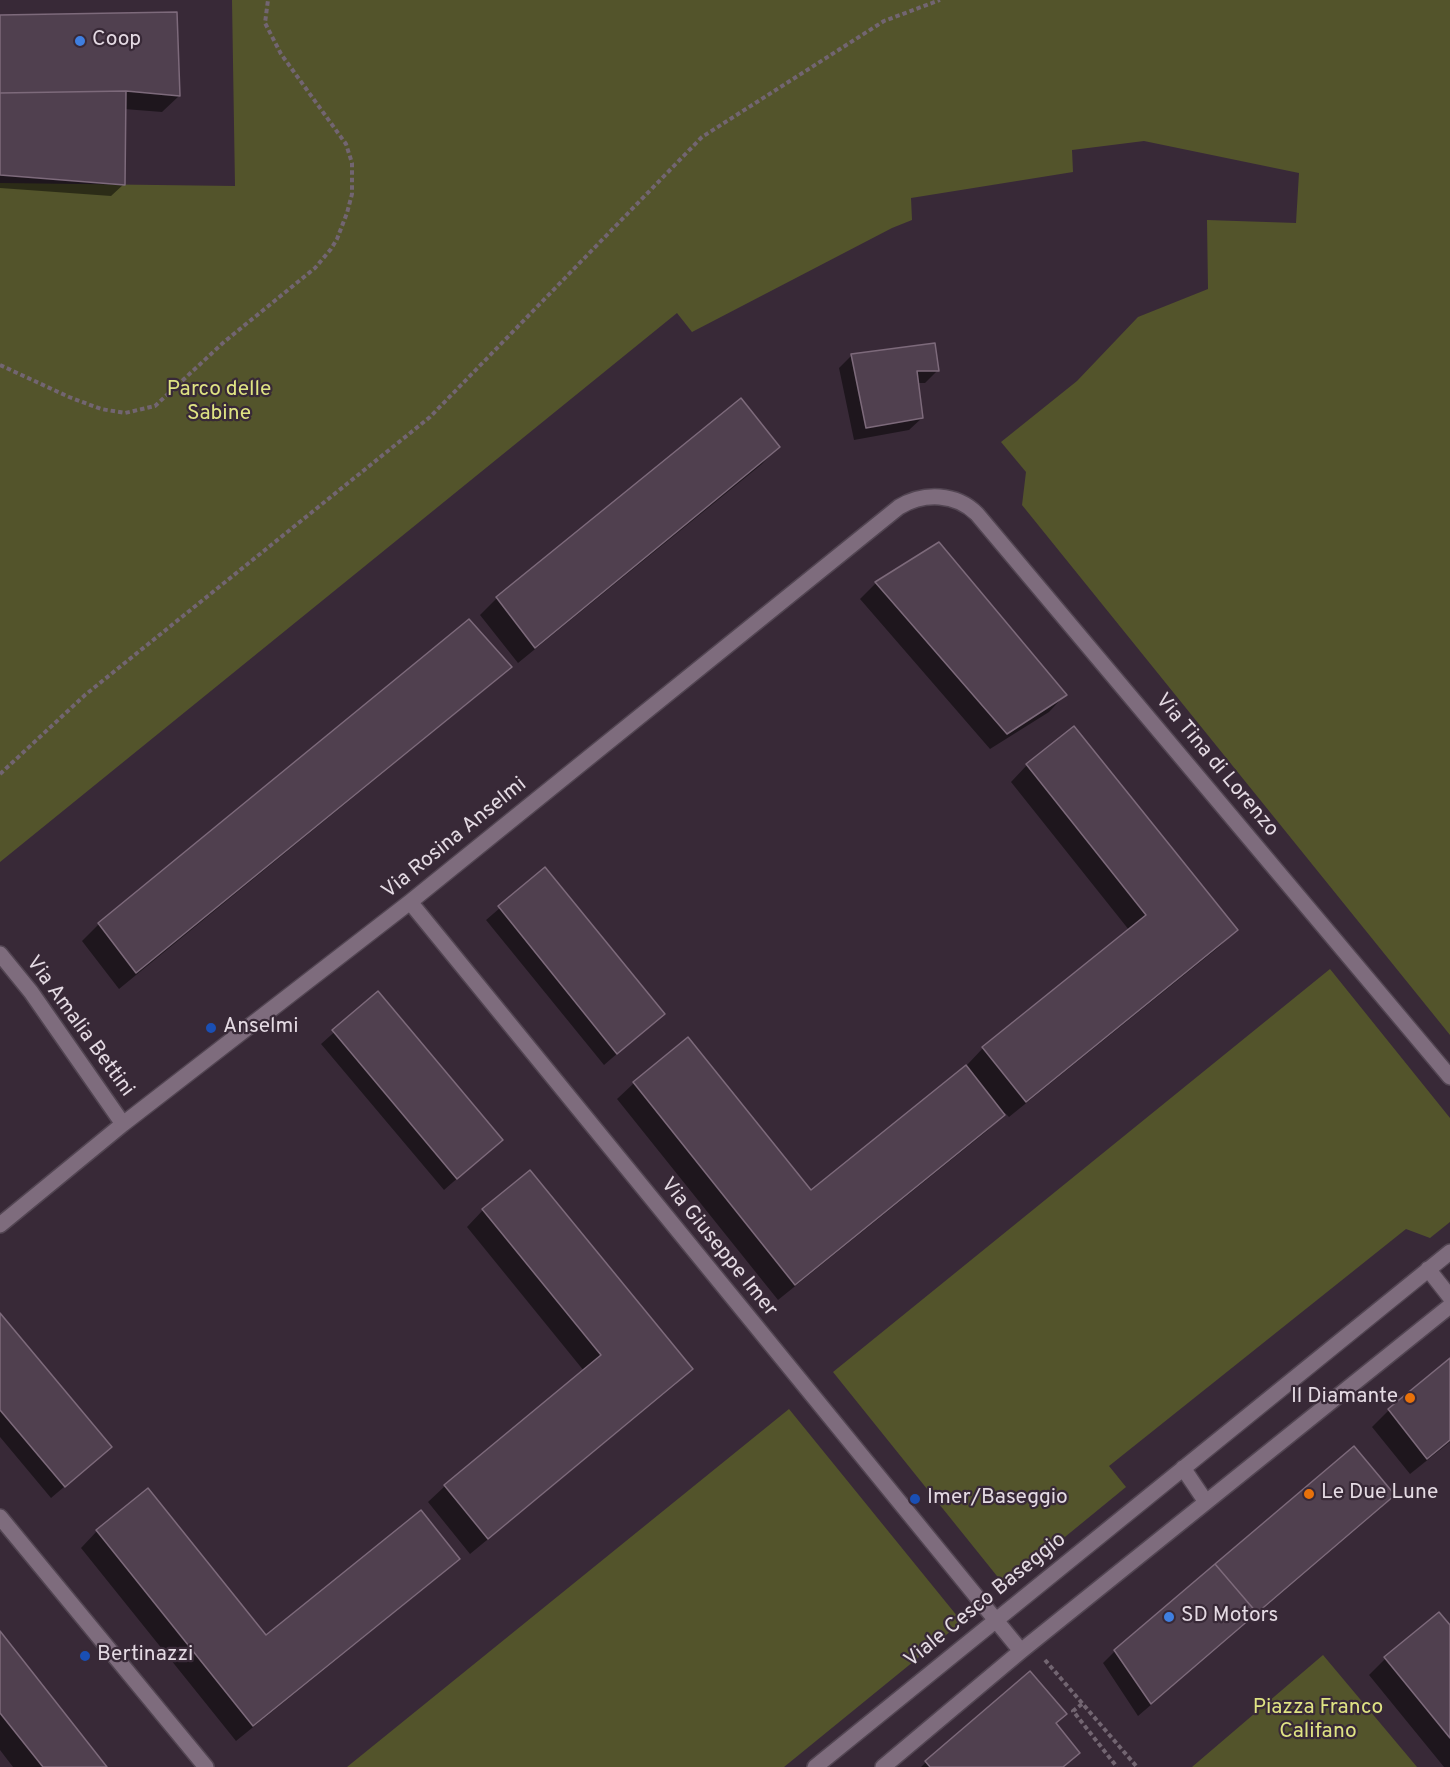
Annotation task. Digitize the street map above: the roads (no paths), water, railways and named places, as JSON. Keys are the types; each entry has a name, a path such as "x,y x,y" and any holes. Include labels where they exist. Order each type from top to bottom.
{"street":[{"name":"Via Rosina Anselmi","path":"0,1225 123,1124 410,903 899,507 916,499 939,497"},
{"name":"Via Tina di Lorenzo","path":"939,497 960,501 977,514 1450,1077"},
{"name":"Via Giuseppe Imer","path":"410,903 994,1620 1025,1647"},
{"name":"Via Amalia Bettini","path":"0,954 31,992 123,1124"},
{"name":"Viale Cesco Baseggio","path":"815,1767 1450,1252"},
{"path":"1428,1269 1450,1297"},
{"path":"883,1767 1025,1647 1450,1306"},
{"path":"1183,1468 1206,1502"},
{"path":"0,1517 206,1767"}],"place":[{"name":"Coop","path":"80,41"},
{"name":"Anselmi","path":"211,1028"},
{"name":"Il Diamante","path":"1410,1398"},
{"name":"Le Due Lune","path":"1309,1494"},
{"name":"Imer/Baseggio","path":"915,1499"},
{"name":"SD Motors","path":"1169,1617"},
{"name":"Bertinazzi","path":"85,1656"}],"park label":[{"name":"Parco delle Sabine","path":"219,403"},
{"name":"Piazza Franco Califano","path":"1318,1721"}]}
